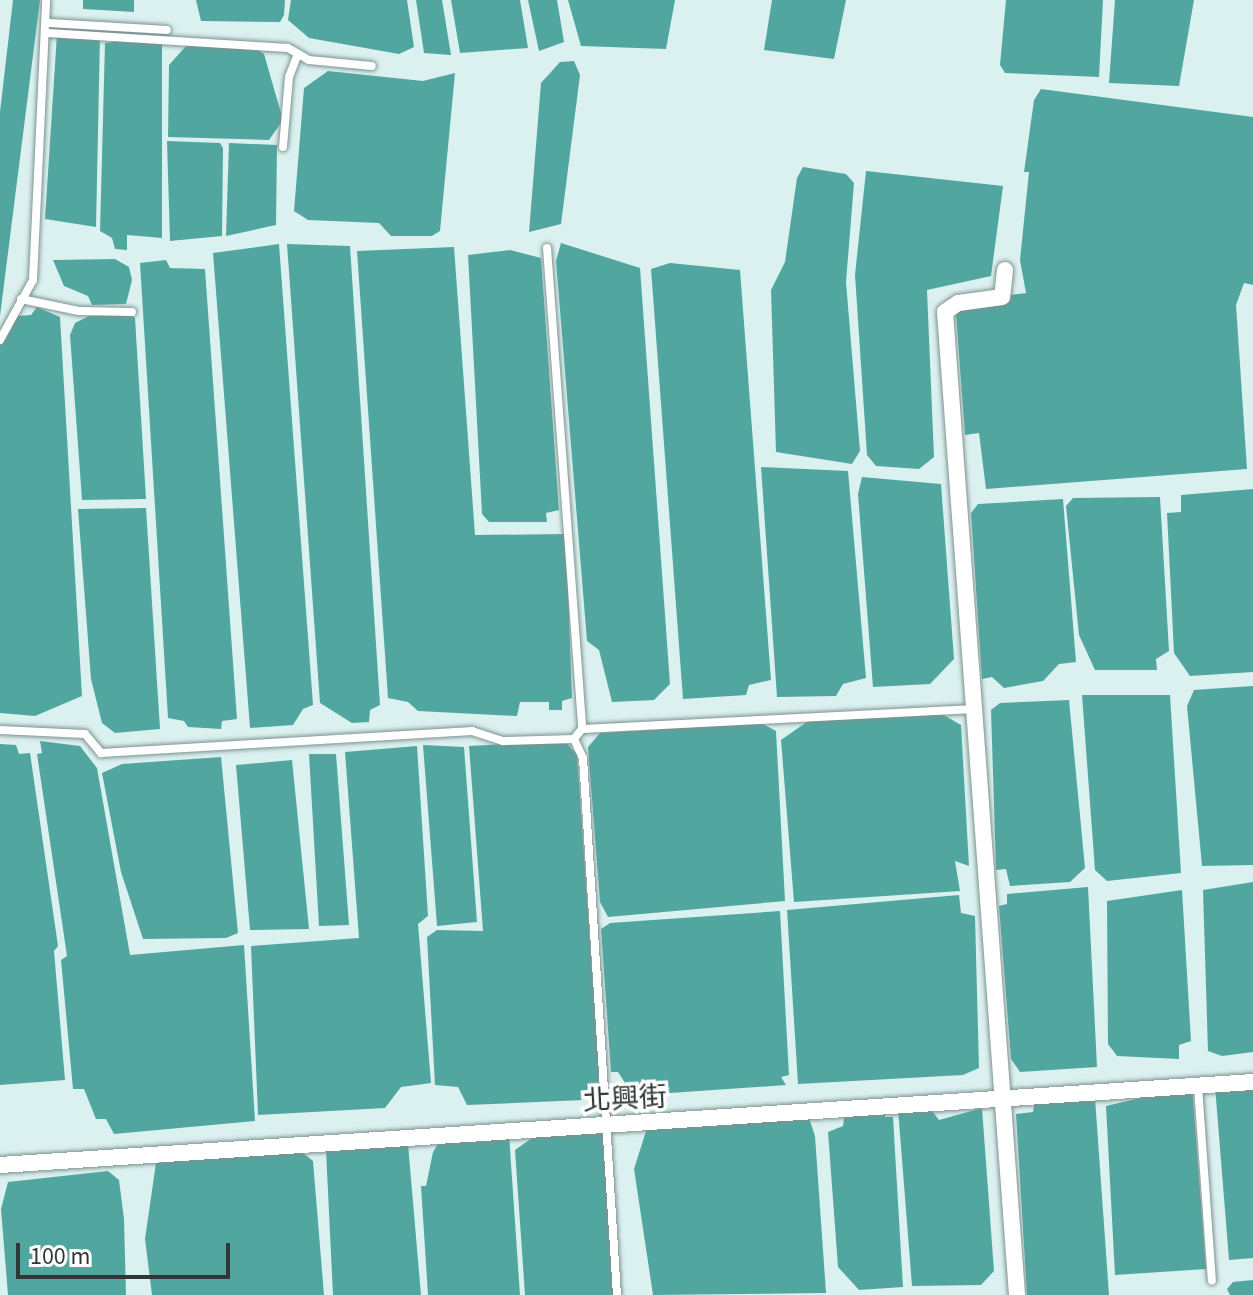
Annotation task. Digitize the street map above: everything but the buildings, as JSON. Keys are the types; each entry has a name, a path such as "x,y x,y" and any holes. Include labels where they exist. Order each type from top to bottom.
{"street":[{"path":"1005,270 1002,297 958,303 945,312 1017,1295"},
{"name":"北興街","path":"0,1165 365,1137 605,1127 1253,1082"}],"lane":[{"path":"0,340 33,280 48,28 46,0"},
{"path":"48,28 167,30"},
{"path":"48,28 288,48 309,60 372,66"},
{"path":"283,147 289,77 298,54"},
{"path":"0,730 85,734 101,753 472,731 503,741 574,739 582,729 547,248"},
{"path":"21,299 79,311 132,312"},
{"path":"582,729 975,709"},
{"path":"574,739 583,758 617,1295"},
{"path":"1198,1087 1212,1280"}],"water":[{"path":"13,0 40,0 0,316 0,112"},
{"path":"83,0 134,0 134,12 83,9"},
{"path":"196,0 285,0 284,15 280,22 201,21"},
{"path":"291,0 407,0 414,47 399,54 309,38 288,20"},
{"path":"416,0 442,0 451,55 424,53"},
{"path":"451,0 520,0 528,48 460,53"},
{"path":"528,0 557,0 564,42 539,51"},
{"path":"568,0 675,0 666,49 581,46"},
{"path":"772,0 846,0 834,59 764,50"},
{"path":"1006,0 1103,0 1099,77 1005,73 1000,65"},
{"path":"1115,0 1194,0 1179,86 1109,83"},
{"path":"57,34 100,35 96,227 45,219"},
{"path":"115,36 162,38 162,238 127,235 127,250 115,249 112,238 100,231 105,43 114,42"},
{"path":"249,43 264,54 283,120 269,140 168,137 169,65 187,45"},
{"path":"574,61 580,75 561,224 529,232 541,83 560,62"},
{"path":"328,71 423,81 455,73 440,231 432,236 391,236 379,223 308,220 294,211 304,88"},
{"path":"1041,89 1253,117 1253,285 1244,283 1236,305 1247,469 986,489 979,433 965,435 955,301 1026,293 1020,260 1029,172 1024,172 1034,100"},
{"path":"167,141 220,143 223,148 222,236 170,241"},
{"path":"229,143 277,145 276,225 226,236"},
{"path":"803,167 846,174 854,183 846,282 860,451 852,464 776,452 771,290 785,262 797,178"},
{"path":"866,171 1003,186 991,276 927,290 934,457 919,469 876,466 867,455 855,275"},
{"path":"561,243 640,268 670,684 654,700 612,702 599,650 587,641 556,261"},
{"path":"279,244 313,705 303,709 293,725 250,728 213,253"},
{"path":"287,244 350,246 380,705 370,710 369,722 352,723 320,703"},
{"path":"454,247 475,535 566,534 572,698 562,701 562,710 549,710 549,702 520,702 517,716 418,711 408,702 388,698 357,251"},
{"path":"510,250 541,258 559,510 546,513 547,522 489,522 482,514 468,255"},
{"path":"115,259 129,267 132,280 126,304 92,305 88,296 64,286 53,260"},
{"path":"166,260 170,268 205,269 237,719 222,721 221,729 188,727 184,721 168,718 140,263"},
{"path":"670,263 740,270 771,680 749,685 746,695 683,699 651,269"},
{"path":"37,307 60,317 82,696 35,716 0,713 0,340 17,316 31,315"},
{"path":"128,312 135,318 146,499 82,500 70,335 75,323 89,316"},
{"path":"761,467 848,471 866,678 843,684 836,696 777,697"},
{"path":"862,477 941,484 954,659 930,684 873,687 858,494"},
{"path":"1253,489 1253,672 1190,676 1174,653 1167,513 1181,512 1181,495"},
{"path":"1160,497 1169,651 1156,659 1157,670 1095,670 1079,635 1066,506 1073,498"},
{"path":"1063,499 1076,662 1059,664 1043,681 1004,688 992,677 982,679 971,513 978,504"},
{"path":"146,508 160,729 115,733 102,723 91,679 78,509"},
{"path":"1253,686 1253,865 1202,866 1187,706 1194,690"},
{"path":"1082,695 1170,695 1181,873 1107,881 1095,870"},
{"path":"1069,700 1085,868 1070,882 1010,886 1006,869 996,870 991,710 1000,703"},
{"path":"942,714 961,725 969,866 955,861 960,891 794,902 781,740 811,719"},
{"path":"761,723 776,731 785,901 608,917 600,902 588,747 600,733"},
{"path":"40,741 80,746 97,768 130,955 244,945 255,1121 114,1134 106,1119 96,1119 84,1089 73,1089 61,960 67,956 37,754 42,753"},
{"path":"565,741 577,755 600,1084 583,1100 467,1105 458,1087 435,1085 427,937 437,930 483,931 469,746"},
{"path":"0,744 16,745 19,754 30,753 58,946 54,951 65,1080 0,1085"},
{"path":"423,745 464,747 477,922 437,926"},
{"path":"417,746 428,916 418,924 431,1083 401,1087 385,1108 258,1115 251,946 359,938 345,752"},
{"path":"309,754 336,754 349,925 319,926"},
{"path":"221,757 238,933 226,938 143,939 121,872 102,773 122,764"},
{"path":"292,760 309,929 250,930 236,765"},
{"path":"1253,882 1253,1052 1222,1056 1208,1051 1203,890"},
{"path":"1088,887 1097,1067 1020,1072 1011,1059 999,906 1007,904 1007,894"},
{"path":"1182,890 1191,1041 1179,1045 1179,1059 1117,1056 1108,1044 1107,901"},
{"path":"959,895 961,913 975,916 979,1068 963,1075 798,1084 787,910"},
{"path":"780,911 789,1075 781,1077 786,1085 641,1095 629,1089 618,1072 611,1072 601,929 610,923"},
{"path":"1253,1084 1253,1258 1229,1260 1215,1086"},
{"path":"1192,1086 1206,1269 1115,1275 1106,1106"},
{"path":"1095,1098 1109,1295 1027,1295 1016,1114 1033,1112 1035,1099"},
{"path":"929,1107 939,1120 982,1108 994,1271 981,1285 912,1286 898,1109"},
{"path":"885,1111 885,1117 893,1117 903,1287 859,1290 838,1267 828,1132 843,1126 845,1112"},
{"path":"809,1118 815,1136 826,1293 653,1295 634,1169 647,1128"},
{"path":"603,1132 615,1295 525,1295 515,1150 539,1133"},
{"path":"509,1134 520,1295 428,1295 421,1186 426,1186 433,1152 441,1139"},
{"path":"408,1144 421,1295 333,1295 326,1150"},
{"path":"298,1149 313,1161 324,1295 152,1295 145,1239 156,1163"},
{"path":"108,1171 119,1180 124,1219 126,1295 8,1295 1,1209 8,1182"},
{"path":"1253,1280 1253,1295 1230,1295 1227,1289 1233,1282"}]}
